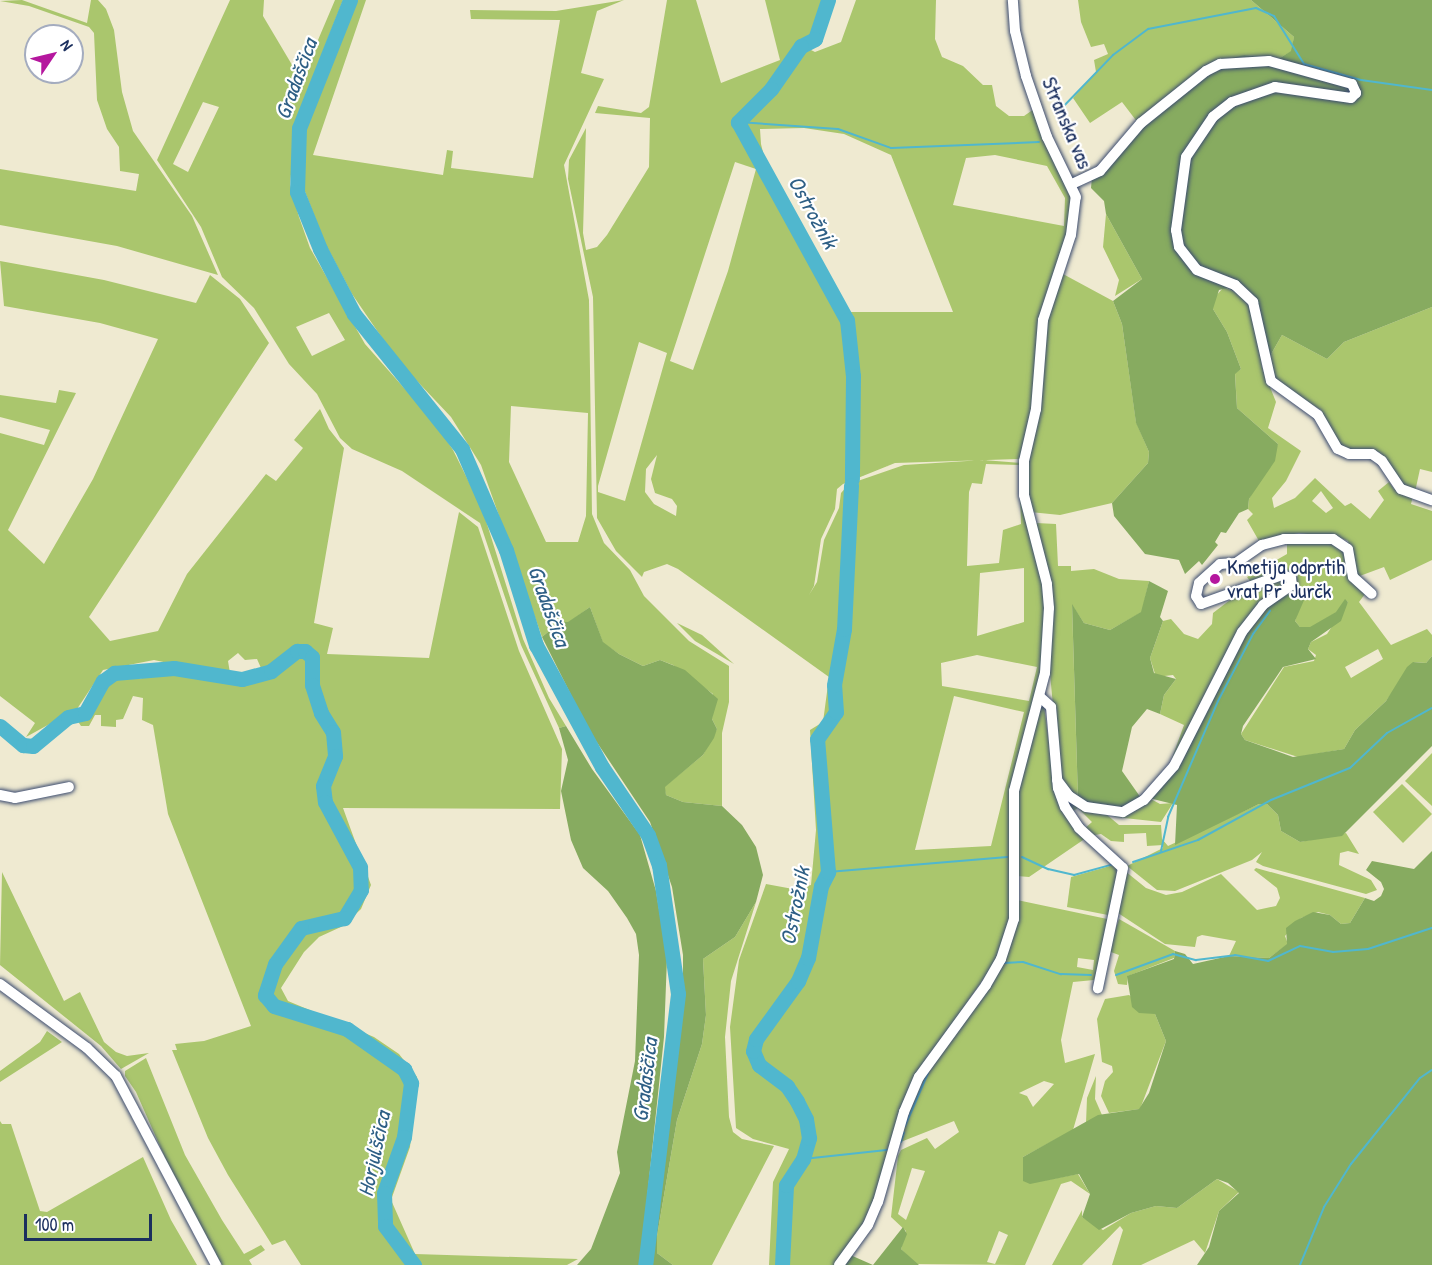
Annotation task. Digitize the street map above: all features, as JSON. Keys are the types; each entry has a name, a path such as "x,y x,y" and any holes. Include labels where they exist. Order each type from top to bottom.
{"street":[{"name":"Stranska vas","path":"839,1265 868,1225 878,1202 904,1112 919,1077 986,985 1009,937 1014,908 1014,791 1040,697 1049,608 1047,584 1024,495 1024,461 1036,409 1043,320 1064,260 1075,212 1072,184 1047,137 1026,76 1013,0"},
{"path":"1072,184 1100,171 1141,123 1206,71 1220,64 1269,62 1352,84 1356,93 1351,98 1275,87 1232,102 1213,117 1186,157 1176,230 1179,247 1197,270 1235,285 1253,302 1271,381 1318,415 1338,449 1349,454 1372,454 1382,461 1401,489 1432,500"},
{"path":"1057,780 1069,796 1086,807 1123,812 1144,800 1174,766 1242,632 1263,604 1292,585 1291,578 1282,575 1201,604 1196,596 1199,583 1220,564 1236,563 1255,549 1284,539 1309,536 1333,539 1348,549 1353,577 1372,594"},
{"path":"1040,697 1051,707 1060,796 1072,819 1123,868 1098,988"},
{"path":"0,795 15,798 69,787"},
{"path":"0,984 87,1048 116,1076 216,1265"}],"green space":[{"path":"22,0 87,23 91,0 98,0 106,9 114,30 122,92 133,131 192,216 218,275 117,246 0,225 0,169 136,191 139,174 120,171 119,147 107,129 97,100 94,33 84,24 29,6 0,1"},
{"path":"230,0 264,0 263,16 301,80 335,0 343,0 296,120 290,185 299,217 310,248 365,344 436,424 453,450 482,508 523,639 549,698 566,726 559,728 521,645 480,523 402,471 352,449 340,438 317,394 289,364 254,308 222,277 201,227 157,160","holes":["203,102 219,107 188,172 173,164","329,313 345,340 312,356 296,327"]},
{"path":"357,0 366,0 313,155 443,175 447,150 453,151 451,168 533,178 560,20 471,19 470,10 556,11 624,0 597,11 581,73 604,79 564,165 589,300 592,514 604,543 630,570 644,596 689,641 729,666 729,702 722,733 722,806 683,802 666,795 664,787 703,755 717,729 712,719 713,694 673,665 660,660 643,666 603,643 590,607 568,623 560,622 542,637 481,465 451,417 400,363 378,332 352,294 325,243 302,184 301,154 305,127","holes":["511,406 588,413 586,516 578,542 546,542 509,462"]},
{"path":"667,0 696,0 721,83 780,60 765,0 833,0 819,39 805,47 815,52 841,42 856,0 936,0 935,39 942,57 963,66 983,85 992,85 996,106 1009,116 1024,116 1034,109 1070,188 1072,217 1044,308 1034,394 1021,459 985,460 1021,463 1045,588 1042,672 1016,764 1012,912 998,958 915,1077 881,1184 862,1225 835,1265 769,1265 773,1182 789,1149 753,1139 736,1128 730,1027 739,960 766,884 793,889 811,885 816,830 810,730 823,722 829,677 678,569 667,564 644,572 642,577 616,551 597,518 593,297 568,179 569,160 586,128 583,233 586,250 597,247 607,235 649,167 650,118 595,113 598,106 641,113 649,107","holes":["804,128 844,134 891,155 953,312 847,312 766,165 760,129","995,155 1047,166 1065,198 1064,226 953,205 966,158","735,162 756,169 728,271 693,370 670,361","639,342 667,353 625,501 598,492 598,486","657,455 651,479 655,493 672,499 677,506 676,516 654,504 645,492 646,469","976,460 904,465 849,484 841,493 839,508 824,540 817,582 809,595 814,586 821,539 835,509 837,489 843,484 895,463","986,464 1019,465 1021,524 1003,530 999,563 967,566 969,492 972,483 982,484","1024,568 1024,622 977,636 980,573","977,655 1037,667 1029,701 942,686 941,663","954,696 1024,712 991,846 915,850"]},
{"path":"1078,0 1251,0 1294,37 1292,51 1280,58 1244,55 1161,103 1138,123 1122,102 1090,123 1073,98 1096,72 1094,60 1108,54 1104,44 1091,47 1081,22"},
{"path":"1251,0 1432,0 1432,307 1344,342 1327,359 1282,335 1270,356 1256,319 1249,313 1247,298 1227,288 1219,290 1213,309 1227,332 1241,369 1235,374 1237,408 1278,444 1275,461 1249,499 1248,509 1239,513 1226,533 1221,532 1215,542 1218,545 1202,565 1199,561 1185,574 1179,560 1145,554 1114,516 1112,503 1148,463 1149,452 1136,423 1122,324 1113,301 1142,279 1106,214 1104,201 1091,188 1092,177 1161,103 1205,65 1244,55 1280,58 1291,51 1294,37"},
{"path":"1106,214 1142,279 1115,296 1119,280 1103,247"},
{"path":"0,261 104,280 196,303 210,275 240,299 269,343 89,617 110,641 158,631 187,574 266,474 276,481 303,448 294,440 320,409 329,429 344,448 314,623 333,628 327,654 429,658 459,512 478,527 519,651 562,749 560,809 343,808 371,885 361,909 343,926 319,937 304,952 281,988 288,1001 374,1037 399,1054 417,1077 410,1147 391,1200 415,1254 578,1259 567,1265 301,1265 285,1240 272,1245 228,1175 208,1138 172,1050 177,1050 175,1044 204,1041 251,1026 168,814 153,725 142,720 143,698 133,696 123,719 116,720 116,727 101,726 101,715 95,715 89,726 81,726 77,720 90,712 97,695 113,678 122,675 139,679 170,670 173,664 154,660 103,670 77,709 26,737 35,723 0,696 0,433 44,445 50,430 0,417 0,395 56,403 59,390 76,393 8,530 44,564 93,479 158,339 100,323 4,306","holes":["238,653 245,660 257,659 261,668 253,673 230,673 228,661"]},
{"path":"1063,274 1113,301 1122,324 1136,422 1149,452 1148,463 1112,503 1060,515 1030,512 1026,480 1042,337"},
{"path":"1224,287 1248,298 1256,319 1262,367 1276,402 1268,428 1301,451 1286,481 1272,498 1274,508 1295,498 1315,478 1345,506 1351,503 1370,519 1384,500 1378,491 1389,482 1394,489 1413,496 1411,504 1432,511 1432,560 1390,580 1384,567 1357,577 1348,541 1341,538 1299,533 1259,541 1247,520 1253,514 1248,509 1249,499 1278,444 1237,408 1235,373 1241,369 1227,332 1213,309 1213,299","holes":["1321,491 1333,508 1326,513 1312,501"]},
{"path":"1432,307 1432,472 1420,469 1415,492 1403,488 1379,452 1349,450 1336,443 1321,410 1278,384 1271,370 1270,356 1282,335 1327,359 1344,342"},
{"path":"1036,523 1056,524 1058,566 1071,566 1071,571 1094,569 1119,579 1149,581 1142,612 1110,630 1084,623 1072,605 1078,799 1060,781"},
{"path":"1287,541 1342,545 1365,594 1359,602 1391,645 1427,629 1432,635 1432,656 1426,663 1414,662 1386,701 1355,730 1344,749 1298,757 1245,740 1241,734 1284,667 1314,661 1316,655 1308,649 1311,642 1327,634 1348,602 1345,600 1337,612 1310,628 1300,627 1295,621 1303,594 1293,591 1298,574 1286,570 1252,584 1247,577 1287,554","holes":["1378,649 1383,659 1351,678 1345,667"]},
{"path":"1278,579 1289,583 1174,762 1172,758 1184,725 1160,714 1164,695 1176,679 1173,675 1156,677 1150,658 1163,621 1171,619 1184,634 1198,639 1212,624 1213,613 1230,600"},
{"path":"1149,581 1168,591 1160,617 1163,621 1150,658 1154,673 1176,679 1164,695 1160,714 1147,709 1132,727 1122,771 1141,798 1125,809 1106,809 1078,799 1072,604 1084,623 1110,630 1141,612"},
{"path":"1293,591 1305,598 1295,621 1300,627 1310,627 1336,612 1345,599 1348,602 1341,621 1311,642 1308,649 1316,659 1283,667 1243,726 1241,734 1245,740 1293,757 1344,749 1355,730 1386,701 1407,667 1413,662 1426,663 1432,656 1432,746 1342,836 1300,842 1281,831 1278,815 1267,804 1259,804 1175,845 1177,805 1149,798 1182,762 1232,655 1260,612"},
{"path":"590,607 603,642 619,654 643,666 660,660 685,670 718,699 712,719 717,729 714,738 703,755 665,787 666,795 683,802 722,806 742,825 756,847 763,875 756,902 735,937 703,959 706,1015 702,1044 677,1120 657,1236 657,1253 673,1265 651,1265 651,1223 668,1129 683,996 683,955 672,887 650,822 588,729 542,637 560,622 568,622"},
{"path":"677,623 702,635 734,664 695,641"},
{"path":"1044,706 1053,773 1086,838 1029,877 1017,876 1017,786 1038,709"},
{"path":"566,726 592,769 640,835 656,891 667,958 664,1037 640,1265 577,1265 591,1249 620,1173 617,1152 635,1061 639,955 636,934 627,918 608,891 583,868 571,840 561,791 568,760 559,728"},
{"path":"1432,753 1432,806 1405,781"},
{"path":"1402,784 1432,814 1403,843 1373,812"},
{"path":"1064,795 1106,814 1119,825 1161,825 1162,839 1168,846 1259,804 1267,804 1278,815 1281,831 1300,842 1346,833 1359,854 1348,851 1340,853 1339,865 1371,880 1377,890 1366,894 1263,866 1256,862 1262,852 1252,860 1175,891 1157,890 1127,866 1163,848 1163,845 1147,846 1146,833 1124,834 1124,842 1111,841 1101,834 1089,836 1083,830 1092,822 1078,808 1070,813"},
{"path":"1149,798 1160,804 1173,803 1161,822 1115,817 1114,814"},
{"path":"1432,851 1432,1265 1197,1265 1209,1247 1219,1211 1239,1193 1228,1183 1217,1179 1177,1208 1156,1206 1131,1213 1099,1230 1082,1217 1090,1194 1079,1174 1030,1184 1023,1181 1023,1157 1098,1115 1139,1109 1149,1093 1166,1041 1155,1014 1139,1013 1132,1007 1127,976 1174,959 1175,951 1185,954 1193,964 1229,956 1269,958 1287,944 1286,928 1295,921 1313,912 1330,915 1341,924 1350,923 1365,898 1374,901 1381,896 1384,889 1381,882 1366,870 1372,861 1414,869"},
{"path":"1117,864 1113,916 1067,907 1071,877"},
{"path":"1256,868 1365,898 1350,923 1341,924 1330,915 1318,912 1301,918 1285,936 1288,944 1269,958 1229,956 1236,941 1202,935 1197,937 1195,947 1165,944 1118,913 1125,871 1146,888 1166,895 1182,892 1221,874 1257,910 1276,906 1280,898 1277,888 1254,870"},
{"path":"2,872 64,1001 80,992 104,1042 116,1052 127,1056 149,1053 121,1069 101,1046 0,965"},
{"path":"1017,900 1112,920 1094,980 1073,982 1061,1040 1065,1063 1095,1054 1073,1130 1023,1157 1036,1182 1078,1174 1090,1194 1071,1181 1061,1184 1025,1265 915,1264 901,1249 906,1231 891,1217 898,1156 901,1150 927,1138 935,1149 959,1132 954,1121 898,1143 921,1081 990,983","holes":["1078,958 1094,960 1093,970 1077,967","1044,1081 1054,1084 1033,1107 1027,1096 1019,1093","912,1168 925,1171 906,1220 898,1214","999,1231 1008,1235 995,1264 987,1262"]},
{"path":"756,902 731,981 725,1037 729,1117 733,1132 742,1139 774,1146 712,1265 673,1265 657,1253 657,1236 677,1120 702,1044 706,1015 703,959 735,937"},
{"path":"1119,919 1175,951 1174,958 1128,976 1127,985 1118,984 1114,971 1119,955 1108,951"},
{"path":"1129,995 1155,1014 1166,1041 1140,1109 1109,1113 1101,1096 1105,1081 1113,1072 1112,1066 1102,1062 1097,1019 1105,999"},
{"path":"47,1031 62,1042 0,1082 0,1071 40,1042"},
{"path":"146,1058 185,1155 222,1220 244,1254 261,1245 265,1250 249,1260 252,1265 222,1265 189,1212 136,1092 125,1076 125,1071"},
{"path":"1096,1076 1095,1099 1102,1115 1086,1123 1087,1098"},
{"path":"0,1121 2,1124 11,1124 40,1211 47,1212 143,1157 171,1220 197,1265 0,1265"},
{"path":"1217,1179 1239,1192 1219,1211 1205,1253 1194,1240 1141,1265 1112,1265 1123,1230 1120,1226 1082,1265 1052,1265 1082,1210 1082,1217 1103,1230 1131,1213 1156,1206 1177,1208"},
{"path":"903,1227 907,1234 901,1249 919,1265 873,1265"},
{"path":"848,1254 873,1265 841,1265"}],"waterway":[{"name":"Gradaščica","path":"350,0 299,128 297,192 320,249 354,314 462,449 506,550 536,645 602,767 648,835 659,865 678,994 645,1265"},
{"name":"Ostrožnik","path":"828,0 815,39 801,46 771,89 738,122 847,320 853,376 852,479"},
{"path":"1059,111 1113,55 1148,29 1256,8 1274,16 1304,64 1361,80 1432,90"},
{"path":"738,122 838,129 891,148 1039,142"},
{"name":"Ostrožnik","path":"782,1265 786,1185 803,1159 809,1138 806,1119 797,1101 787,1086 759,1065 753,1051 756,1039 798,981 808,958 821,886 828,872 817,739 836,712 834,685 844,629 851,485"},
{"path":"1161,851 1168,817 1218,701 1253,634 1270,611"},
{"name":"Horjulščica","path":"0,726 23,745 33,746 68,717 85,713 103,681 114,673 174,668 242,679 271,671 297,651 305,651 312,657 312,685 321,713 333,732 335,756 323,786 325,802 360,867 361,890 344,918 301,928 275,964 265,995 274,1006 347,1029 404,1069 411,1083 404,1137 384,1193 385,1226 414,1265"},
{"path":"1133,862 1198,840 1271,800 1350,768 1387,733 1432,708"},
{"path":"828,872 1007,857"},
{"path":"1022,857 1048,869 1074,875 1114,864"},
{"path":"1116,975 1173,954 1196,960 1235,955 1268,961 1300,946 1333,952 1368,949 1432,928"},
{"path":"1004,963 1023,962 1061,974 1091,975"},
{"path":"1300,1265 1324,1207 1351,1164 1420,1078 1432,1070"},
{"path":"905,1126 928,1073"},
{"path":"901,1142 904,1132"},
{"path":"803,1159 887,1150"}],"place":[{"name":"Kmetija odprtih vrat Pr' Jurčk","path":"1215,579"}]}
